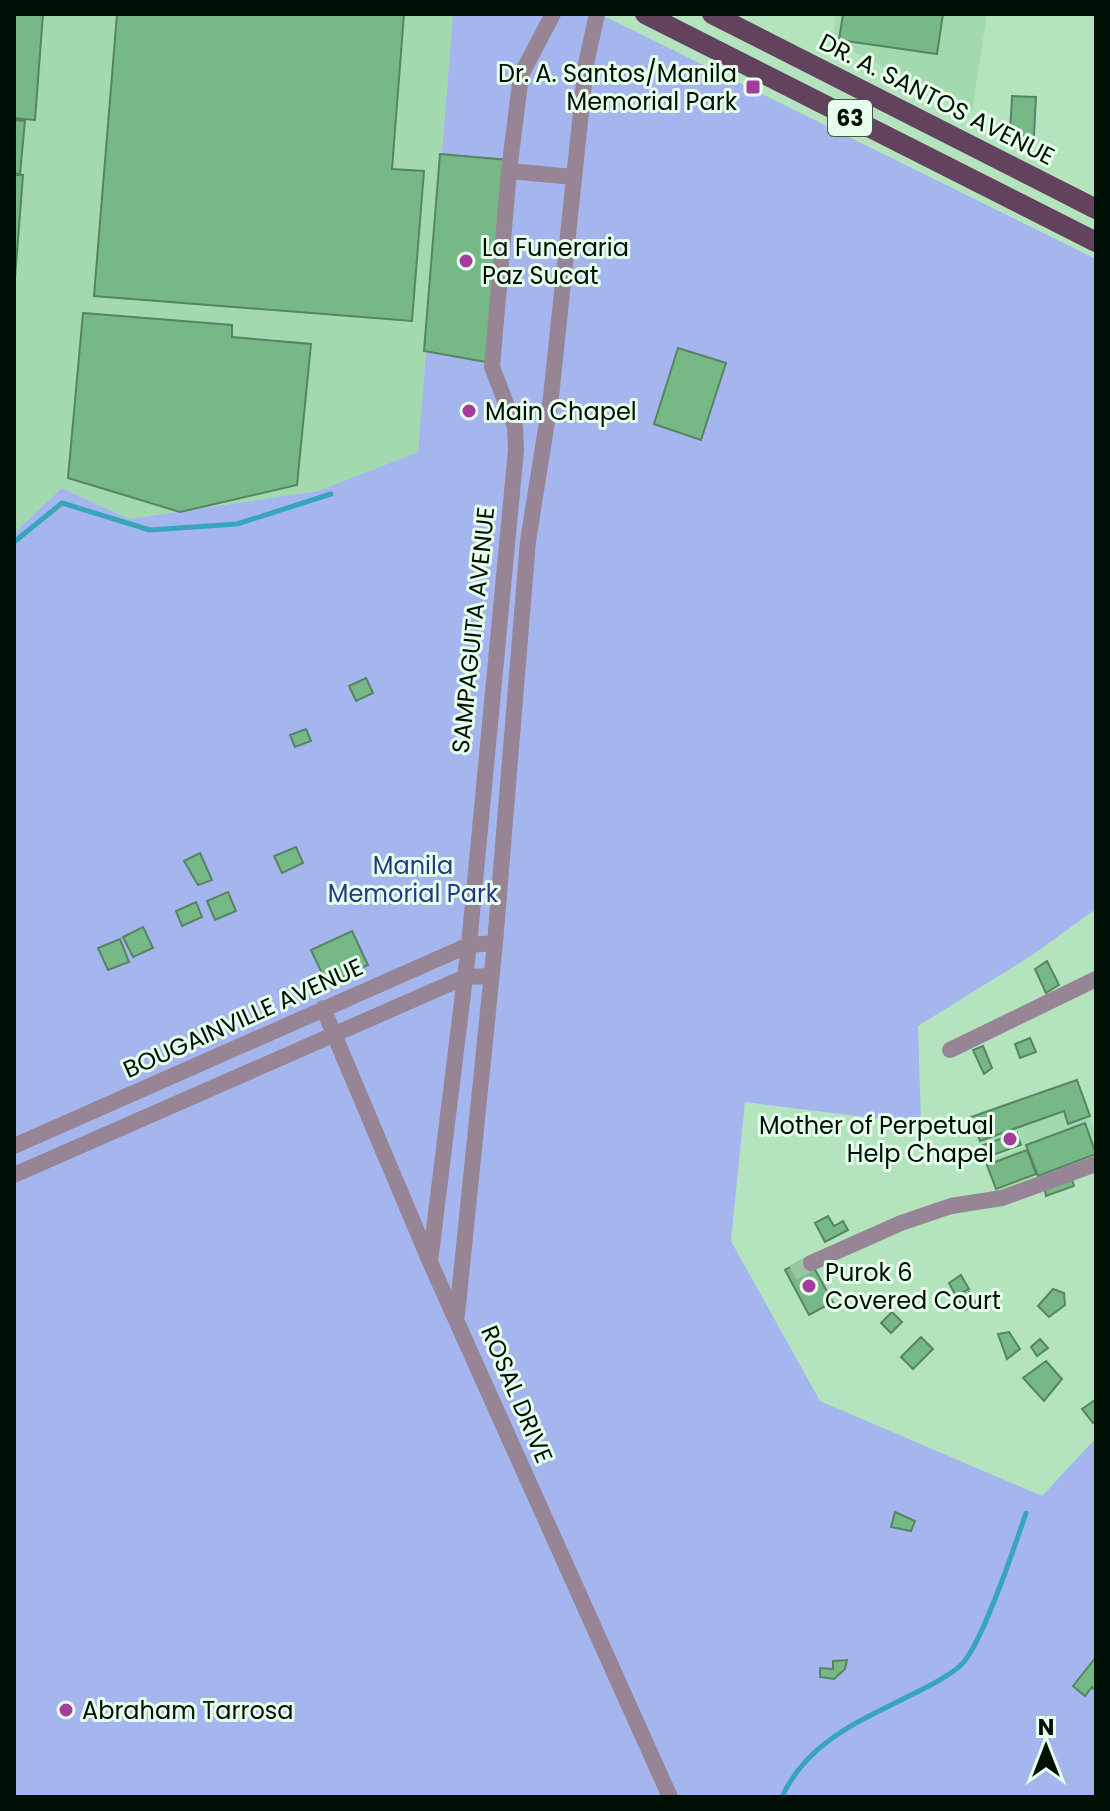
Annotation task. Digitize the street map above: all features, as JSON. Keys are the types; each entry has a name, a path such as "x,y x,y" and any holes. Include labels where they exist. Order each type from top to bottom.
{"main road":[{"name":"63","path":"645,14 1096,242"},
{"name":"DR. A. SANTOS AVENUE","path":"712,14 1096,209"}],"street":[{"name":"SAMPAGUITA AVENUE","path":"430,1262 469,945 515,427 492,367 509,171 521,75 553,14"},
{"name":"SAMPAGUITA AVENUE","path":"457,1315 495,943 528,541 551,397 586,64 597,14"},
{"path":"509,171 574,177"},
{"path":"502,578 524,581"},
{"name":"BOUGAINVILLE AVENUE","path":"14,1146 469,945 495,943"},
{"path":"14,1175 465,977 491,976"},
{"path":"950,1050 1096,979"},
{"name":"ROSAL DRIVE","path":"323,1008 430,1262 457,1315 670,1797"},
{"path":"811,1263 925,1214 962,1203 1002,1198 1096,1164"}],"shaded area":[{"path":"14,14 453,14 418,452 318,491 129,519 62,488 14,533"},
{"path":"836,14 987,14 972,111 832,41"},
{"path":"1077,1078 1096,1134 1096,1155 996,1192 984,1162 1024,1147 1019,1132 979,1144 970,1116"}],"green space":[{"name":"Manila Memorial Park","path":"453,14 600,14 1096,259 1096,909 1031,956 918,1026 921,1124 745,1102 731,1241 820,1401 1042,1496 1096,1438 1096,1797 14,1797 14,533 62,488 129,519 318,491 418,452"}],"building":[{"path":"14,14 43,14 35,120 14,118"},
{"path":"117,14 404,14 392,169 424,171 412,321 94,296"},
{"path":"843,14 943,14 937,54 839,40"},
{"path":"1012,96 1036,97 1034,136 1010,135"},
{"path":"14,120 25,121 20,174 14,173"},
{"name":"La Funeraria Paz Sucat","path":"440,154 509,160 492,363 424,351"},
{"path":"14,175 23,175 15,278 14,278"},
{"path":"83,313 232,325 232,337 311,344 297,485 180,512 68,478"},
{"path":"678,348 726,363 701,440 654,424"},
{"path":"366,678 373,693 356,701 349,686"},
{"path":"306,729 311,741 295,747 290,735"},
{"path":"296,847 303,863 282,873 274,856"},
{"path":"200,853 212,880 198,885 184,861"},
{"path":"228,892 236,911 215,920 207,901"},
{"path":"196,902 202,917 182,926 176,911"},
{"path":"143,927 153,948 133,957 123,937"},
{"path":"352,931 368,965 327,984 311,950"},
{"path":"120,939 129,962 108,970 98,948"},
{"path":"1047,961 1059,985 1046,993 1035,969"},
{"path":"1030,1038 1036,1052 1020,1058 1015,1044"},
{"path":"983,1046 992,1068 984,1074 973,1050"},
{"path":"1077,1080 1090,1116 1068,1124 1064,1111 980,1141 971,1117"},
{"path":"1085,1123 1096,1154 1038,1176 1026,1145"},
{"name":"Mother of Perpetual Help Chapel","path":"1017,1133 1021,1145 987,1157 983,1145"},
{"path":"1027,1150 1036,1174 996,1189 987,1165"},
{"path":"1071,1177 1074,1186 1046,1196 1044,1186"},
{"path":"828,1216 834,1226 843,1221 848,1230 825,1242 815,1223"},
{"name":"Purok 6 Covered Court","path":"808,1257 833,1302 809,1315 785,1270"},
{"path":"961,1275 969,1289 956,1296 949,1283"},
{"path":"1053,1289 1064,1293 1065,1305 1049,1317 1038,1306"},
{"path":"969,1292 976,1303 965,1310 958,1299"},
{"path":"892,1312 902,1322 891,1333 881,1323"},
{"path":"1009,1332 1020,1349 1007,1359 998,1334"},
{"path":"921,1337 933,1349 913,1369 901,1357"},
{"path":"1040,1339 1048,1348 1037,1356 1031,1347"},
{"path":"1046,1361 1062,1379 1044,1401 1023,1378"},
{"path":"1095,1400 1096,1420 1093,1423 1082,1409"},
{"path":"895,1512 915,1521 911,1531 891,1527"},
{"path":"1096,1657 1096,1691 1092,1687 1085,1696 1073,1686"},
{"path":"847,1660 845,1669 834,1679 820,1677 820,1668 833,1669 833,1661"}],"waterway":[{"path":"14,542 62,503 150,530 237,524 331,494"},
{"path":"782,1797 806,1761 838,1734 938,1681 961,1665 988,1617 1026,1513"}],"tunnel":[{"path":"793,1273 811,1263"}],"place":[{"name":"Dr. A. Santos/Manila Memorial Park","path":"753,87"},
{"name":"La Funeraria Paz Sucat","path":"466,261"},
{"name":"Main Chapel","path":"469,411"},
{"name":"Mother of Perpetual Help Chapel","path":"1010,1139"},
{"name":"Purok 6 Covered Court","path":"809,1286"},
{"name":"Abraham Tarrosa","path":"66,1710"}]}
